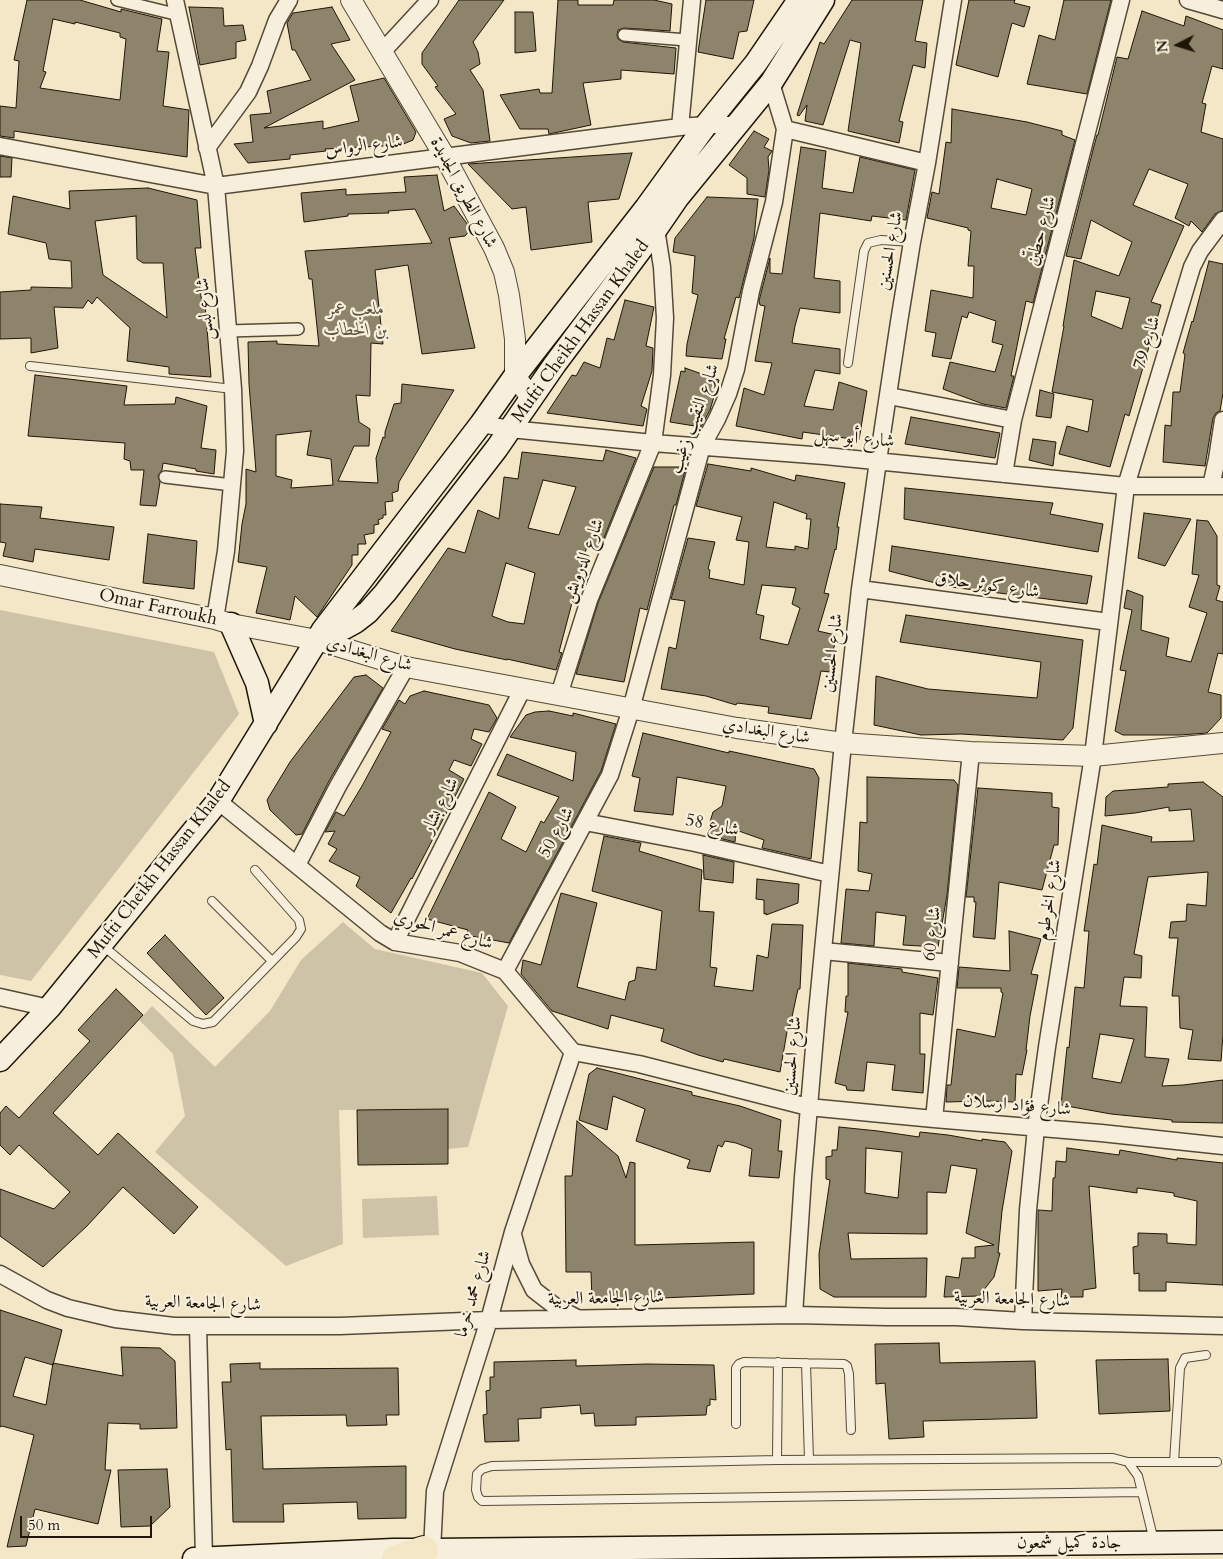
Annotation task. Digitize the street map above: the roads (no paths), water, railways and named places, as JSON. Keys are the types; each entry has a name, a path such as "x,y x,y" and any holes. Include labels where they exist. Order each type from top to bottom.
{"highway":[{"path":"396,1559 428,1550"}],"main road":[{"name":"Mufti Cheikh Hassan Khaled","path":"0,1060 49,1008 218,801 317,640 481,424 515,376 646,208 706,125 756,63 799,0"},
{"name":"Mufti Cheikh Hassan Khaled","path":"317,640 344,628 368,612 385,592 491,456 555,364 678,197 771,83 824,0"},
{"path":"223,621 257,683 266,724"},
{"name":"جادة كميل شمعون","path":"199,1559 393,1550 1154,1543 1218,1545"}],"street":[{"path":"117,0 177,8"},
{"path":"207,148 248,92 277,20 289,0"},
{"name":"شارع الطريق الجديدة","path":"351,0 445,156 494,248 504,272 509,295 515,339 515,376"},
{"path":"382,52 430,0"},
{"path":"680,127 692,0"},
{"name":"شارع الحسنين","path":"794,1315 808,1107 843,743 860,589 912,242 927,163 953,0"},
{"name":"شارع حطيّن","path":"1004,474 1013,420 1121,0"},
{"path":"1188,0 1223,10"},
{"name":"شارع لبس","path":"177,8 216,186 233,389 235,451 226,551 223,621"},
{"path":"624,35 687,40"},
{"name":"شارع النقيب زغيب","path":"631,708 702,446 728,394 736,368 751,291 774,202 785,128 771,83"},
{"name":"شارع الرواس","path":"0,146 216,186 680,127 736,125"},
{"path":"785,128 927,163"},
{"name":"شارع 79","path":"1126,486 1192,267 1196,258 1223,220"},
{"name":"شارع الدرويش","path":"560,695 589,600 653,444 662,375 665,318 660,250 656,229"},
{"path":"228,330 298,329"},
{"path":"515,376 532,399"},
{"path":"889,396 1013,420"},
{"path":"1217,486 1217,459 1223,420"},
{"name":"شارع أبو سهل","path":"481,424 510,429 653,444 702,446 878,461 1126,486 1217,486"},
{"path":"165,476 232,486"},
{"name":"شارع الخرطوم","path":"1023,1321 1028,1210 1036,1128 1093,756 1126,486"},
{"name":"Omar Farroukh","path":"0,575 317,640"},
{"name":"شارع كوثر حلاق","path":"860,589 1108,622"},
{"name":"شارع البغدادي","path":"317,640 406,667 737,728 843,743 971,752 1093,756 1223,743"},
{"path":"297,865 338,786 406,667"},
{"name":"شارع بشار","path":"395,942 523,688"},
{"name":"شارع 50","path":"505,971 610,775 631,708"},
{"name":"شارع 60","path":"934,1119 971,752"},
{"name":"شارع عمر الحوري","path":"218,801 380,933 395,942 460,953 505,971 573,1052"},
{"name":"شارع 58","path":"585,822 695,842 830,874"},
{"path":"823,951 950,963"},
{"path":"0,997 49,1008"},
{"path":"573,1052 640,1064 808,1107"},
{"name":"شارع محمد خرما","path":"428,1550 435,1491 489,1320 513,1232 573,1052"},
{"name":"شارع فؤاد ارسلان","path":"808,1107 1101,1133 1223,1146"},
{"path":"513,1232 521,1264 534,1290 556,1307 579,1320"},
{"name":"شارع الجامعة العربية","path":"0,1274 47,1300 68,1308 115,1319 174,1326 340,1326 489,1320 794,1315 956,1317 1023,1321 1223,1326"},
{"path":"198,1326 199,1559"}],"lane":[{"path":"848,363 864,252 868,243 881,240 912,242"},
{"path":"30,366 233,389"},
{"path":"101,944 193,1021 204,1024 212,1022 296,937 301,929 299,920 255,870"},
{"path":"212,901 272,961"},
{"path":"1174,1462 1180,1368 1185,1358 1206,1355"},
{"path":"736,1424 736,1368 739,1364 744,1362 778,1362 844,1364 847,1366 849,1374 851,1430"},
{"path":"777,1460 778,1362"},
{"path":"806,1363 809,1460"},
{"path":"1142,1492 482,1501 478,1497 476,1490 477,1474 482,1469 492,1466 777,1460 1113,1458 1128,1462 1217,1462"},
{"path":"1128,1462 1138,1476 1154,1543"}],"park label":[{"name":"ملعب عمر بن الخطاب","path":"356,320"}]}
